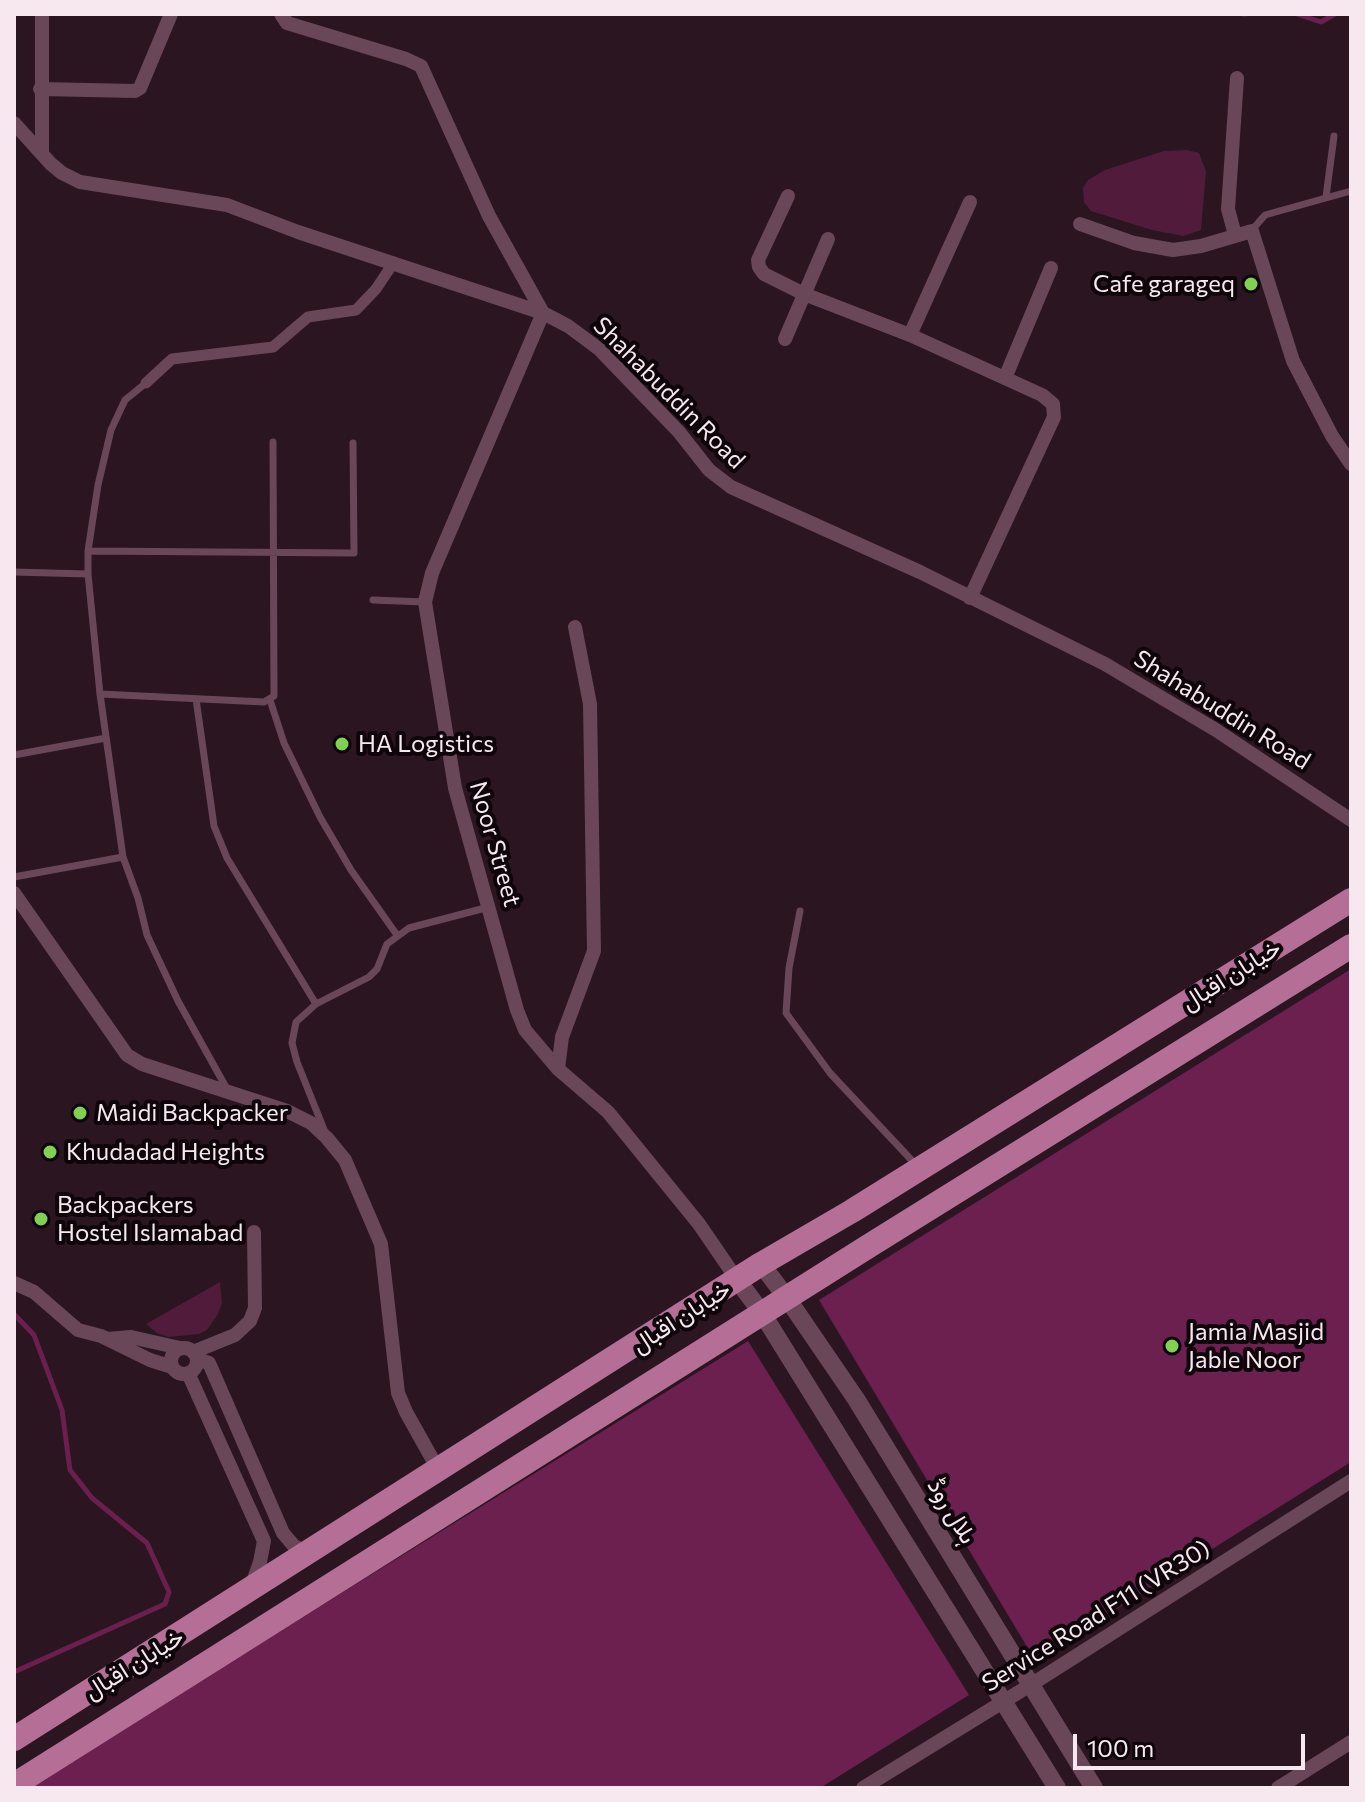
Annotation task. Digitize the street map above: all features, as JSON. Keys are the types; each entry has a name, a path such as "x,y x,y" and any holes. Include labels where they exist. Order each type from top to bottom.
{"main road":[{"name":"خیابان اقبال","path":"14,1739 761,1264 920,1169 1351,900"},
{"name":"خیابان اقبال","path":"14,1785 1351,946"},
{"path":"920,1169 941,1201"},
{"path":"439,1471 459,1503"},
{"path":"185,1632 206,1663"}],"street":[{"path":"42,14 42,153"},
{"path":"40,89 135,91 140,88 171,14"},
{"path":"281,14 287,23 421,66 489,216 543,313"},
{"path":"1235,235 1228,209 1237,78"},
{"name":"Shahabuddin Road","path":"14,123 62,173 80,182 227,205 298,232 543,313 568,326 599,349 679,432 709,470 731,487 920,572 1156,693 1351,820"},
{"path":"788,196 758,260 764,274 804,294 910,335 1042,395 1053,404 1054,417 970,598"},
{"path":"910,335 970,202"},
{"path":"1080,224 1134,243 1173,250 1201,246 1252,231 1293,361 1332,436 1351,464"},
{"path":"785,339 828,239"},
{"path":"146,383 172,359 273,347 308,317 356,310 376,289 394,262"},
{"path":"1005,378 1051,268"},
{"name":"Noor Street","path":"543,313 432,573 425,602 455,788 525,1030 558,1069 608,1112 699,1224 738,1281"},
{"path":"558,1069 562,1037 594,951 590,704 575,627"},
{"path":"14,893 127,1055 142,1064 227,1089 287,1111 311,1123 345,1160 381,1244 398,1393 439,1471"},
{"path":"172,1367 171,1358 235,1335 250,1321 255,1308 254,1232"},
{"name":"ہلال روڈ","path":"761,1264 856,1399 1094,1788"},
{"path":"738,1281 762,1313 1057,1788"},
{"path":"14,1283 34,1292 72,1326 172,1367 177,1372 188,1373 194,1369 190,1353"},
{"path":"107,1339 131,1337 190,1353 209,1363 283,1533 294,1546 309,1553"},
{"path":"188,1373 264,1541 249,1591"},
{"name":"Service Road F11 (VR30)","path":"871,1786 1351,1481"},
{"path":"1278,1788 1351,1742"}],"lane":[{"path":"1326,197 1334,136"},
{"path":"1252,231 1265,215 1351,191"},
{"path":"146,383 125,400 111,430 88,551 100,694 123,857 147,935 227,1089"},
{"path":"270,700 275,692 273,442"},
{"path":"88,551 354,553 353,443"},
{"path":"14,572 88,574"},
{"path":"373,600 425,602"},
{"path":"100,694 270,700"},
{"path":"196,699 214,826 227,858 316,1004"},
{"path":"270,700 284,743 320,817 351,870 397,935"},
{"path":"14,755 106,738"},
{"path":"14,877 123,857"},
{"path":"327,1138 292,1043 296,1022 316,1004 369,977 377,969 387,944 397,935 418,925 490,907"},
{"path":"800,911 789,968 786,1013 830,1073 920,1169"}],"shaded area":[{"path":"1164,151 1199,153 1206,171 1201,230 1183,236 1152,230 1091,211 1084,202 1083,188 1088,180 1105,170"},
{"path":"1351,969 1351,1462 1035,1660 819,1300"},
{"path":"220,1282 222,1303 207,1330 199,1334 169,1337 157,1333 146,1324"},
{"path":"748,1341 969,1695 820,1788 27,1788"}],"waterway":[{"path":"1297,14 1321,22 1335,14"},
{"path":"14,1314 34,1335 62,1410 70,1470 92,1498 147,1543 169,1592 165,1604 14,1672"}],"place":[{"name":"Cafe garageq","path":"1251,284"},
{"name":"HA Logistics","path":"342,744"},
{"name":"Maidi Backpacker","path":"80,1113"},
{"name":"Khudadad Heights","path":"50,1152"},
{"name":"Backpackers Hostel Islamabad","path":"41,1219"},
{"name":"Jamia Masjid Jable Noor","path":"1172,1346"}]}
